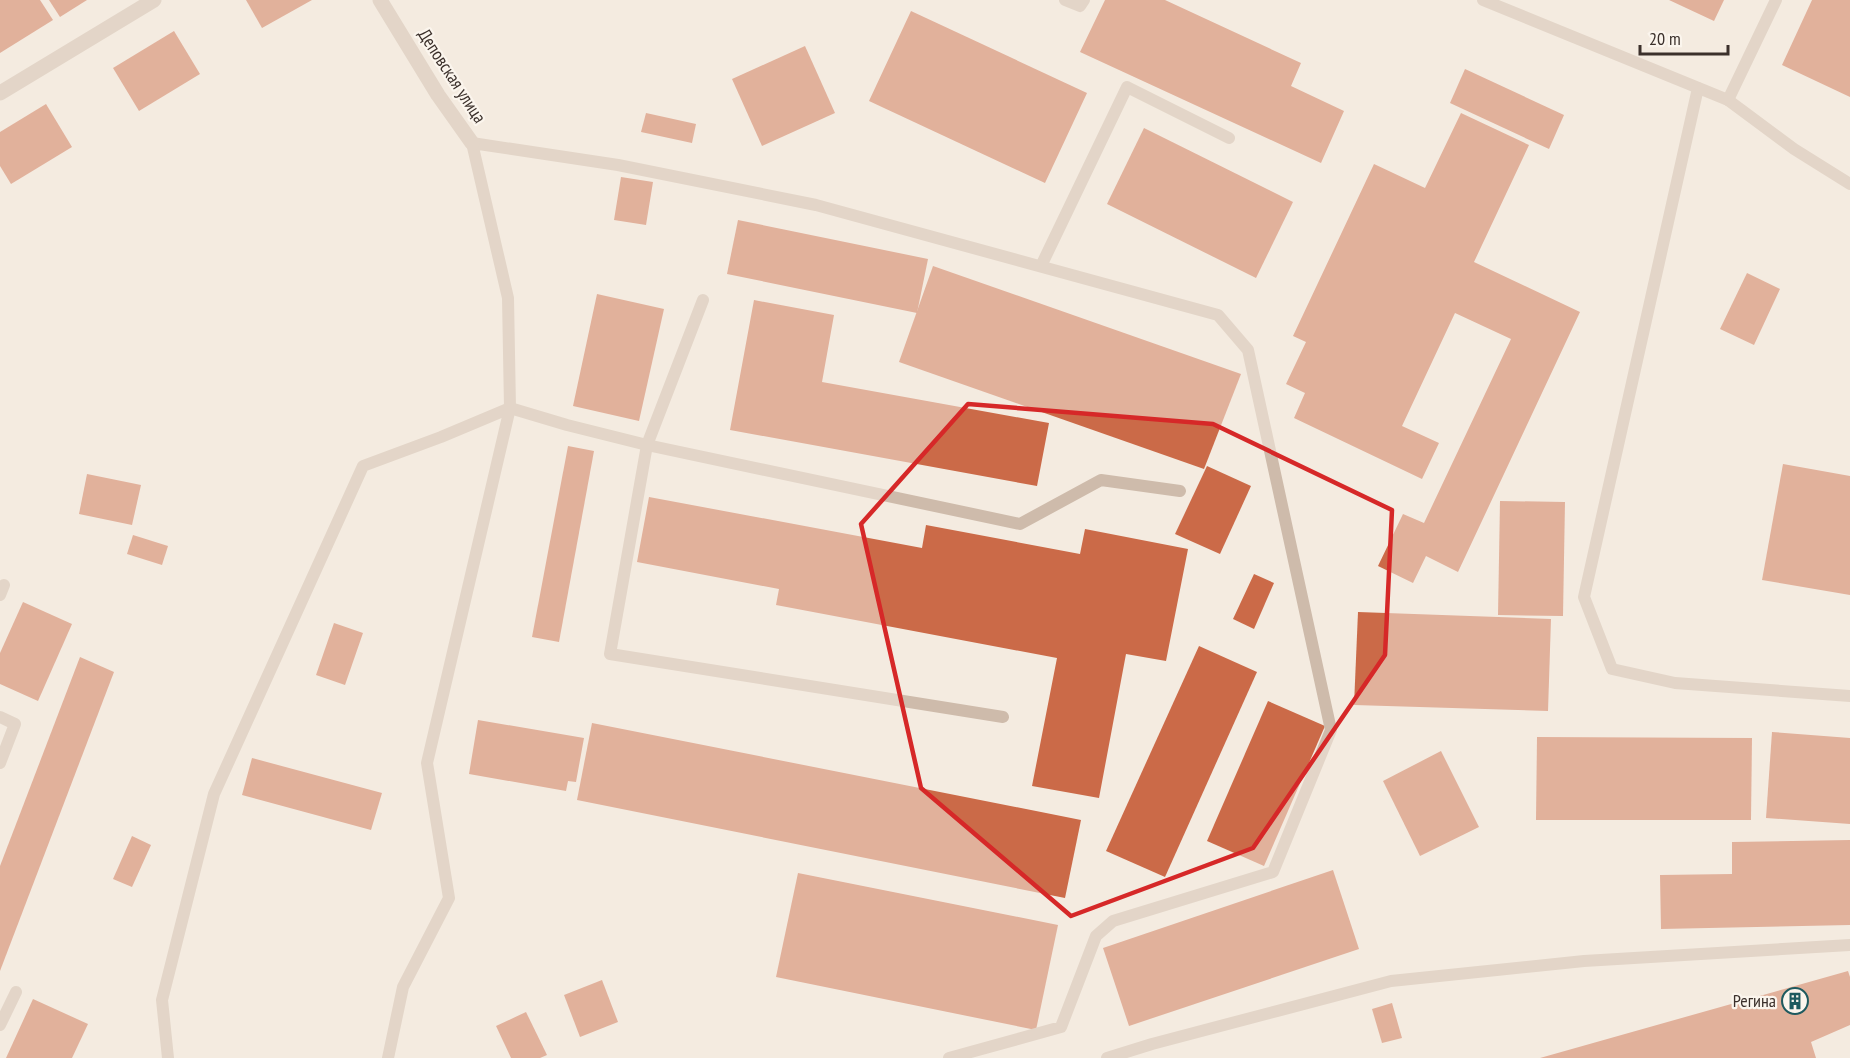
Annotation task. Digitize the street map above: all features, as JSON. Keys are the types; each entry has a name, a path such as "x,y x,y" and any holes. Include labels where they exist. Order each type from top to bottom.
{"street":[{"path":"0,93 154,0"},
{"name":"Деповская улица","path":"381,0 438,95 472,143"}],"lane":[{"path":"1065,0 1080,6 1084,0"},
{"path":"1484,0 1728,100 1794,149 1850,184"},
{"path":"1728,100 1776,0"},
{"path":"1041,266 1127,87 1229,138"},
{"path":"1698,88 1584,597 1612,669 1675,683 1850,696"},
{"path":"388,1058 403,987 449,897 427,763 510,408 508,298 472,143 618,165 816,205 1218,315 1248,350 1331,730 1273,872 1113,921 1096,936 1061,1027 949,1058"},
{"path":"703,300 647,445 610,654 1003,717"},
{"path":"168,1058 162,1000 213,794 363,466 510,408 647,445 1020,524 1101,480 1180,491"},
{"path":"0,717 15,724 0,763"},
{"path":"1107,1058 1391,981 1584,961 1850,945"},
{"path":"0,1025 16,992"}],"highlighted area":[{"path":"968,404 1213,424 1392,510 1385,655 1253,848 1071,916 921,788 861,524"}],"building":[{"path":"0,0 40,0 53,20 0,53"},
{"path":"49,0 87,0 60,17"},
{"path":"246,0 312,0 262,28"},
{"path":"1105,0 1165,0 1301,63 1291,86 1344,111 1321,163 1080,52"},
{"path":"1669,0 1724,0 1714,21"},
{"path":"1812,0 1850,0 1850,97 1782,65"},
{"path":"911,11 1087,93 1045,183 869,101"},
{"path":"174,31 200,74 139,111 113,68"},
{"path":"805,46 835,113 762,146 732,79"},
{"path":"1465,69 1564,115 1549,149 1450,103"},
{"path":"46,104 72,147 11,184 0,166 0,132"},
{"path":"646,113 696,124 692,143 641,132"},
{"path":"1461,113 1529,145 1474,262 1580,312 1458,572 1426,556 1413,583 1378,566 1403,514 1424,523 1511,339 1455,313 1402,426 1439,443 1422,479 1294,418 1305,393 1286,384 1306,342 1293,336 1374,164 1425,188"},
{"path":"1144,128 1293,202 1256,278 1107,204"},
{"path":"621,177 653,182 646,225 614,220"},
{"path":"738,220 928,259 917,313 727,274"},
{"path":"933,266 1241,374 1204,469 899,362"},
{"path":"1747,273 1780,289 1754,345 1720,329"},
{"path":"597,294 664,309 639,421 573,406"},
{"path":"754,300 834,315 822,382 1049,423 1037,486 730,430"},
{"path":"568,446 594,451 559,642 532,637"},
{"path":"1783,464 1850,476 1850,595 1762,580"},
{"path":"1207,466 1251,486 1220,554 1175,534"},
{"path":"87,474 141,485 132,525 79,514"},
{"path":"649,497 922,548 926,525 1080,554 1085,529 1188,549 1166,661 1126,654 1099,798 1032,786 1057,658 776,605 779,589 637,562"},
{"path":"1500,501 1565,502 1563,616 1498,615"},
{"path":"133,535 168,546 162,565 127,554"},
{"path":"1254,574 1274,583 1254,629 1233,619"},
{"path":"23,602 72,624 38,701 0,684 0,653"},
{"path":"1358,612 1551,619 1548,711 1354,705"},
{"path":"334,623 363,633 345,685 316,675"},
{"path":"1199,646 1257,672 1165,877 1106,851"},
{"path":"80,657 114,672 0,971 0,866"},
{"path":"1268,701 1325,726 1264,866 1207,841"},
{"path":"478,720 584,738 576,782 568,781 566,791 469,774"},
{"path":"592,723 1081,820 1065,898 577,800"},
{"path":"1772,732 1850,738 1850,824 1766,818"},
{"path":"1537,737 1752,738 1751,820 1536,820"},
{"path":"1441,751 1479,827 1420,856 1383,781"},
{"path":"252,758 382,793 371,830 242,795"},
{"path":"132,836 151,845 132,887 113,879"},
{"path":"1850,840 1850,925 1661,929 1660,875 1732,874 1732,842"},
{"path":"1333,870 1359,949 1129,1026 1103,948"},
{"path":"798,873 1058,925 1036,1030 776,977"},
{"name":"Регина","path":"1848,971 1850,1025 1811,1042 1816,1058 1540,1058"},
{"path":"602,980 618,1022 580,1037 564,995"},
{"path":"33,999 88,1024 72,1058 6,1058"},
{"path":"1392,1003 1402,1038 1382,1043 1372,1009"},
{"path":"526,1012 547,1055 540,1058 511,1058 496,1026"}],"place":[{"name":"Регина","path":"1795,1001"}]}
